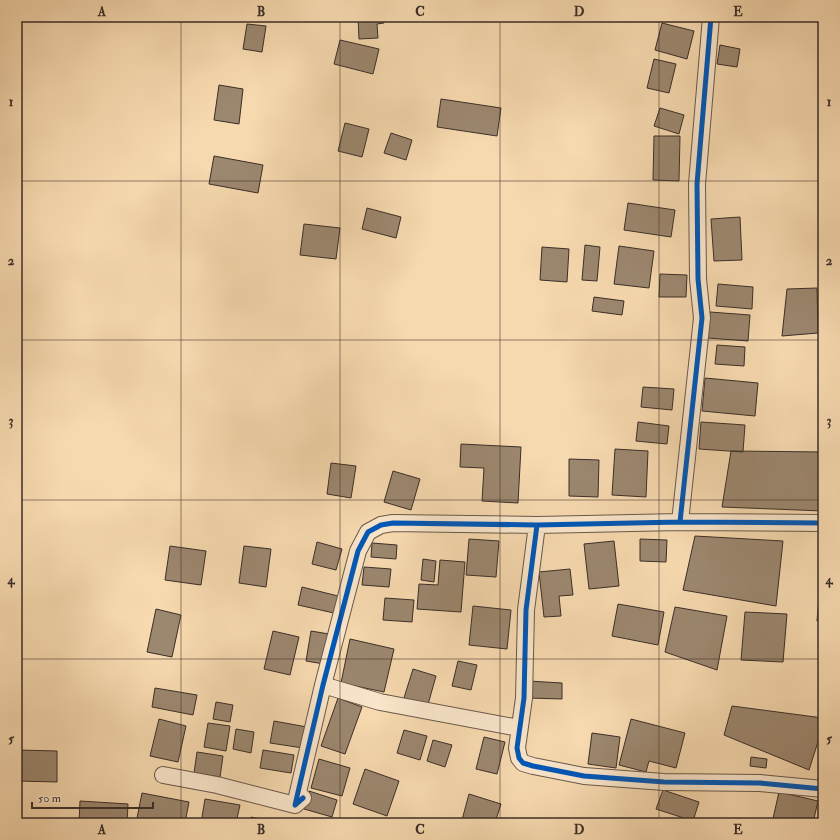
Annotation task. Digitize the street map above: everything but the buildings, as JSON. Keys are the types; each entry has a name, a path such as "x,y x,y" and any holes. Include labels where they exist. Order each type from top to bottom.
{"street":[{"path":"680,522 702,318 698,278 697,184 711,17"},
{"path":"163,775 299,801 324,685 358,551 368,532 381,525 393,523 536,525 680,522 823,523"},
{"path":"536,525 526,610 524,698 517,748 519,758 523,763 584,776 616,779 664,782 760,783 823,789"},
{"path":"324,685 380,702 519,728"}],"cycle path":[{"path":"711,17 697,184 698,279 702,318 680,522 823,523"},
{"path":"303,798 295,805 323,685 358,551 368,532 381,525 393,523 537,525 680,522"},
{"path":"537,525 526,610 524,698 517,748 519,758 523,763 584,776 664,782 760,783 823,789"}]}
